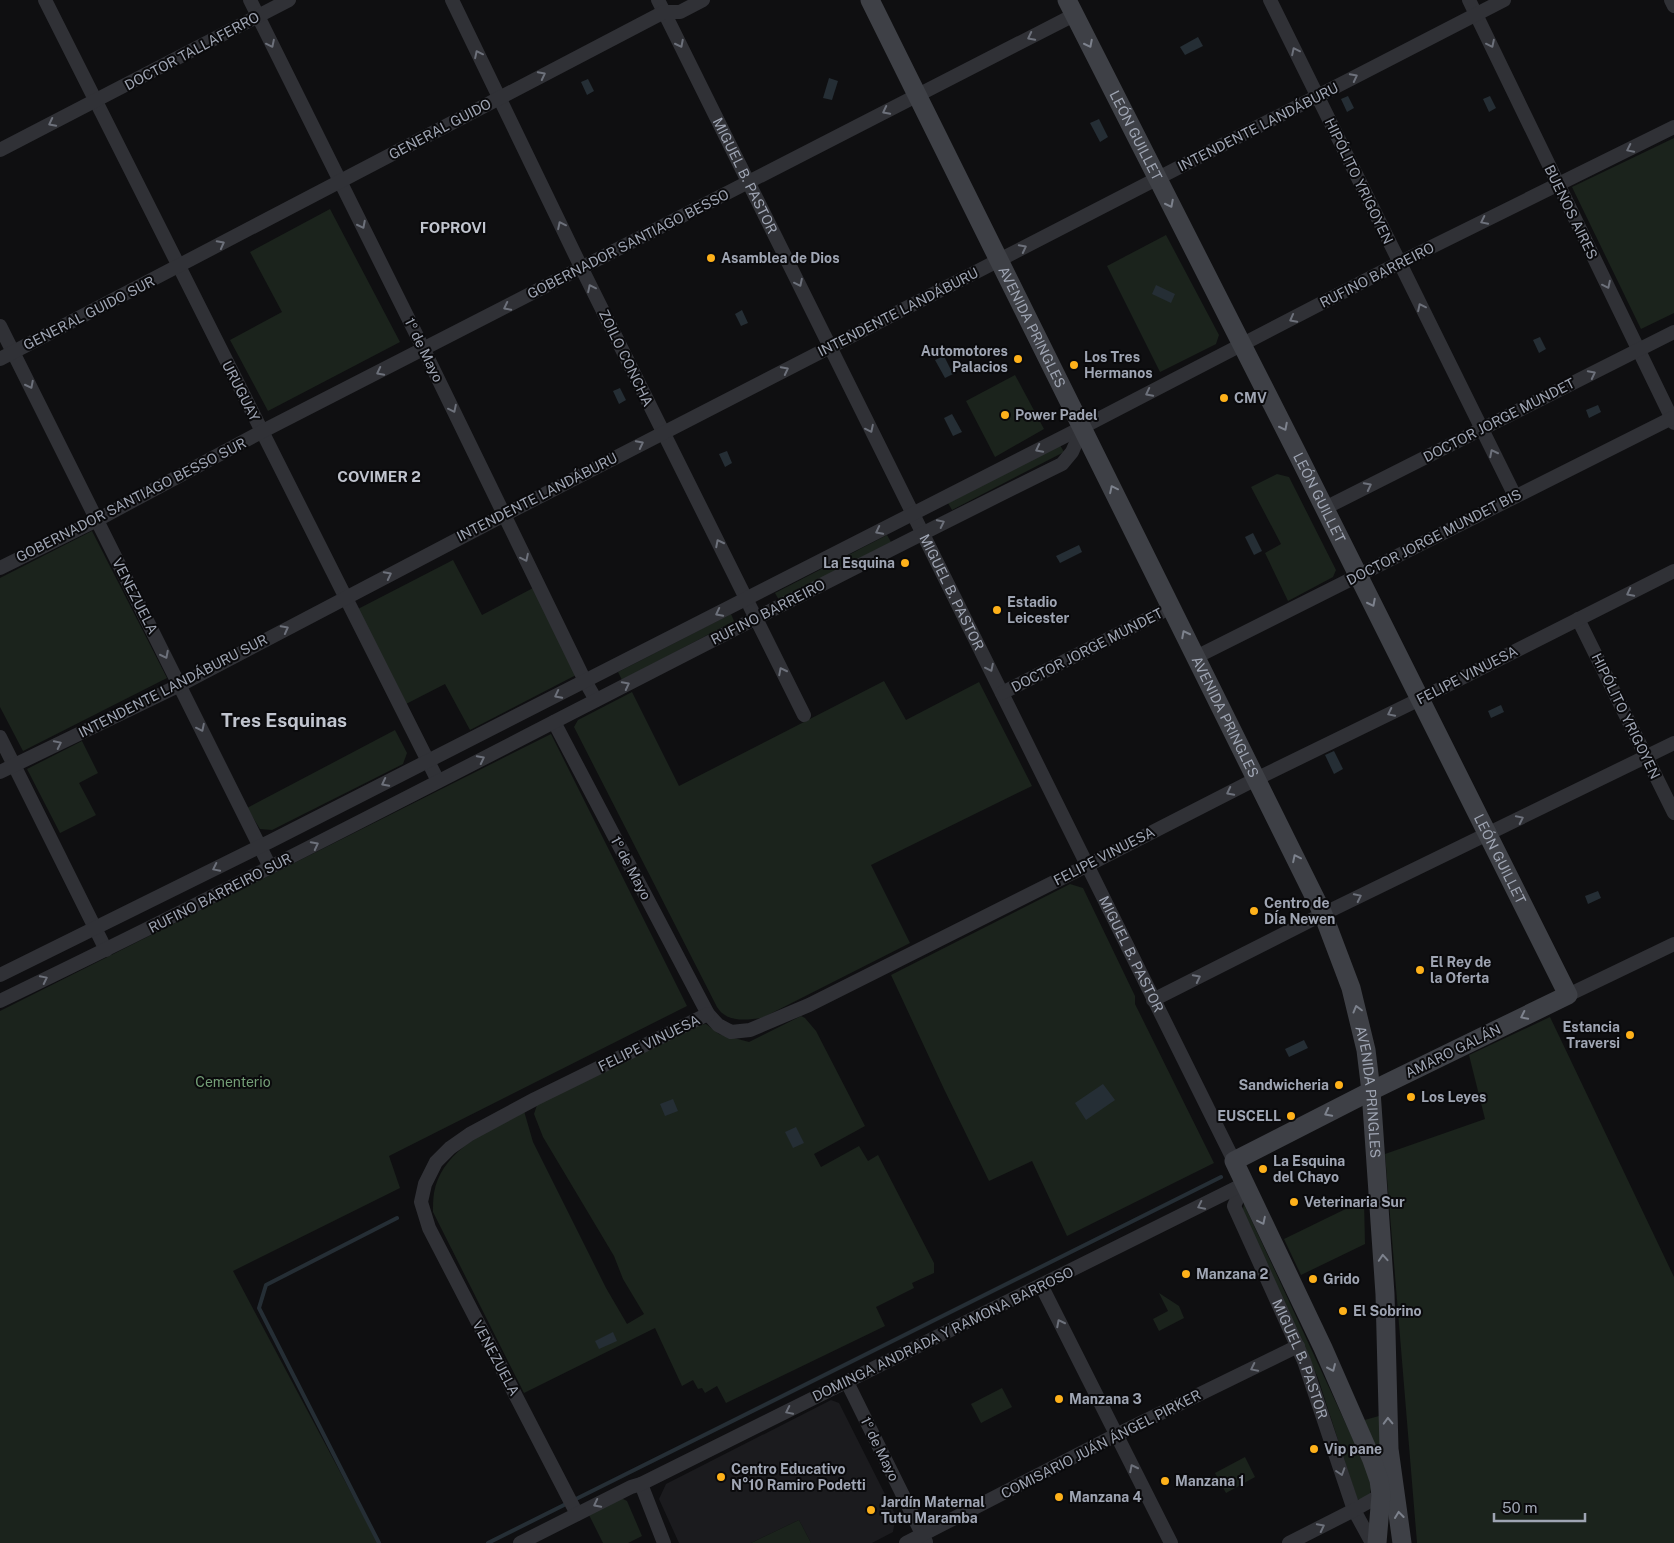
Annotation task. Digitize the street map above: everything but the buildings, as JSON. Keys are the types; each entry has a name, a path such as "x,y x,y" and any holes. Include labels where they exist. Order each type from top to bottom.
{"street":[{"name":"URUGUAY","path":"45,0 438,782"},
{"name":"1º de Mayo","path":"250,0 596,700"},
{"name":"DOCTOR TALLAFERRO","path":"0,150 289,0"},
{"name":"ZOILO CONCHA","path":"452,0 582,269 804,715"},
{"name":"GENERAL GUIDO","path":"178,266 499,98 661,6 680,12 704,0"},
{"name":"AVENIDA PRINGLES","path":"870,0 1323,914 1343,964 1356,1006 1366,1050 1371,1091 1385,1294 1389,1448 1388,1491"},
{"name":"HIPÓLITO YRIGOYEN","path":"1270,0 1515,496"},
{"name":"BUENOS AIRES","path":"1469,0 1673,421"},
{"name":"INTENDENTE LANDÁBURU","path":"345,597 1504,0"},
{"path":"1671,0 1674,6"},
{"name":"MIGUEL B. PASTOR","path":"661,6 750,182 912,514 923,532 1234,1161 1333,1370 1379,1480 1388,1491"},
{"name":"GOBERNADOR SANTIAGO BESSO","path":"262,432 917,95 1071,7"},
{"name":"LEÓN GUILLET","path":"1071,7 1325,508 1568,995"},
{"name":"RUFINO BARREIRO","path":"428,761 1242,346 1399,263 1674,127"},
{"name":"GENERAL GUIDO SUR","path":"0,359 178,266"},
{"name":"VENEZUELA","path":"0,326 270,867"},
{"name":"DOCTOR JORGE MUNDET","path":"1325,508 1674,332"},
{"name":"DOCTOR JORGE MUNDET BIS","path":"1196,657 1515,496 1673,421"},
{"name":"RUFINO BARREIRO","path":"438,782 923,532 1062,464 1072,452 1083,427"},
{"name":"GOBERNADOR SANTIAGO BESSO SUR","path":"0,568 97,520 262,432"},
{"name":"FELIPE VINUESA","path":"426,1221 420,1202 425,1184 436,1162 450,1148 470,1134 535,1099 708,1014 718,1025 731,1032 750,1030 809,1004 1088,865 1256,778 1674,571"},
{"name":"INTENDENTE LANDÁBURU SUR","path":"0,772 180,685 345,597"},
{"name":"DOCTOR JORGE MUNDET","path":"1002,693 1171,607"},
{"name":"HIPÓLITO YRIGOYEN","path":"1578,619 1674,813"},
{"name":"1º de Mayo","path":"554,722 708,1014"},
{"path":"0,737 106,950"},
{"path":"1153,1000 1323,914 1674,743"},
{"name":"RUFINO BARREIRO SUR","path":"0,975 260,847 428,761"},
{"name":"RUFINO BARREIRO SUR","path":"0,1000 106,950 438,782"},
{"name":"AMARO GALÁN","path":"1234,1161 1371,1091 1674,944"},
{"name":"MIGUEL B. PASTOR","path":"1244,1184 1234,1206 1298,1346 1354,1510 1372,1543"},
{"name":"DOMINGA ANDRADA Y RAMONA BARROSO","path":"520,1543 1244,1184"},
{"name":"VENEZUELA","path":"426,1221 577,1514"},
{"path":"1041,1285 1171,1543"},
{"name":"COMISARIO JUÁN ÁNGEL PIRKER","path":"906,1543 924,1539 1116,1435 1298,1346"},
{"name":"1º de Mayo","path":"847,1382 924,1539"},
{"path":"641,1484 664,1543"},
{"path":"1289,1543 1388,1491"},
{"path":"1377,1543 1388,1491"},
{"path":"1388,1491 1402,1543"}],"shaded area":[{"path":"1198,37 1203,46 1185,55 1180,47"},
{"path":"829,78 838,81 832,100 823,98"},
{"path":"588,79 594,91 587,95 581,82"},
{"path":"1348,96 1354,108 1347,112 1341,99"},
{"path":"1490,96 1496,108 1489,112 1483,99"},
{"path":"1099,119 1108,137 1100,142 1090,123"},
{"path":"1156,285 1175,294 1171,303 1152,294"},
{"path":"742,310 748,323 741,326 735,314"},
{"path":"1540,337 1546,349 1539,353 1533,340"},
{"path":"944,356 953,374 945,378 935,360"},
{"path":"620,388 626,400 619,404 613,391"},
{"path":"1598,405 1601,412 1589,418 1586,410"},
{"path":"952,414 962,432 953,436 944,418"},
{"path":"727,451 732,463 725,467 719,454"},
{"path":"1253,533 1262,551 1254,555 1245,537"},
{"path":"1079,545 1082,552 1060,563 1056,556"},
{"path":"1501,705 1504,712 1491,718 1488,711"},
{"path":"1334,751 1343,769 1334,774 1325,755"},
{"path":"1598,891 1601,898 1588,904 1585,896"},
{"path":"1304,1040 1308,1048 1289,1057 1285,1049"},
{"path":"1103,1084 1115,1100 1086,1120 1075,1103"},
{"path":"673,1099 678,1111 665,1116 660,1104"},
{"path":"796,1127 804,1143 793,1148 785,1132"},
{"path":"613,1332 617,1341 599,1349 595,1341"},
{"path":"831,1400 839,1403 896,1516 893,1532 872,1543 811,1543 799,1520 751,1543 679,1543 659,1499 666,1484"}],"green space":[{"path":"1674,138 1674,313 1641,329 1572,187"},
{"path":"330,209 400,342 268,411 230,340 282,312 250,252"},
{"path":"1166,235 1219,335 1216,344 1160,372 1107,266"},
{"name":"Power Padel","path":"1015,375 1044,429 995,457 966,401"},
{"path":"1060,445 1064,452 952,510 948,503"},
{"path":"1277,474 1289,477 1336,570 1333,577 1288,601 1265,553 1281,544 1251,487"},
{"path":"92,531 167,678 23,751 0,707 0,578"},
{"path":"887,535 891,542 779,600 775,593"},
{"path":"453,560 482,615 533,588 578,674 470,730 445,684 406,704 356,610"},
{"path":"731,614 734,621 622,680 618,672"},
{"path":"884,681 906,720 979,682 1032,786 871,865 910,943 762,1018 737,1019 726,1016 717,1007 574,727 578,720 632,692 679,786"},
{"path":"395,730 407,753 403,764 272,830 260,829 247,808"},
{"name":"Cementerio","path":"551,734 687,1006 389,1156 400,1188 233,1271 378,1543 0,1543 0,1011"},
{"path":"82,741 98,773 79,783 96,815 60,833 27,769"},
{"path":"1070,884 1083,888 1135,996 1135,1004 1214,1163 1067,1236 1032,1161 989,1181 891,975"},
{"path":"801,1016 816,1031 865,1126 814,1154 821,1167 859,1146 868,1161 878,1155 934,1263 934,1273 912,1283 914,1288 876,1307 885,1326 726,1403 717,1386 705,1393 702,1388 698,1389 693,1380 682,1386 655,1328 524,1393 433,1212 434,1193 439,1178 447,1164 469,1143 524,1111 533,1142 606,1288 627,1324 644,1314 623,1279 614,1256 543,1137 534,1114 537,1105 684,1027 706,1024 719,1034 749,1042"},
{"path":"1550,1017 1674,1277 1674,1543 1417,1543 1385,1154 1485,1119 1469,1055"},
{"path":"1364,1200 1365,1244 1301,1275 1284,1239"},
{"path":"1244,1204 1370,1476 1370,1494 1361,1500 1357,1499 1318,1378 1242,1214"},
{"path":"1159,1293 1179,1306 1184,1318 1159,1331 1153,1319 1168,1311"},
{"path":"1002,1388 1012,1407 981,1423 971,1404"},
{"path":"1379,1416 1384,1475 1361,1421"},
{"path":"1245,1457 1255,1477 1226,1493 1215,1473"},
{"path":"621,1498 627,1501 642,1536 628,1543 603,1543 589,1515"},
{"path":"799,1520 811,1543 751,1543"}],"waterway":[{"path":"574,1500 1221,1177"},
{"path":"379,1543 259,1308 266,1285 397,1218"},
{"path":"488,1543 568,1503"}],"place":[{"name":"Asamblea de Dios","path":"711,258"},
{"name":"Automotores Palacios","path":"1018,359"},
{"name":"Los Tres Hermanos","path":"1074,365"},
{"name":"CMV","path":"1224,398"},
{"name":"Power Padel","path":"1005,415"},
{"name":"La Esquina","path":"905,563"},
{"name":"Estadio Leicester","path":"997,610"},
{"name":"Centro de DÍa Newen","path":"1254,911"},
{"name":"El Rey de la Oferta","path":"1420,970"},
{"name":"Estancia Traversi","path":"1630,1035"},
{"name":"Sandwicheria","path":"1339,1085"},
{"name":"Los Leyes","path":"1411,1097"},
{"name":"EUSCELL","path":"1291,1116"},
{"name":"La Esquina del Chayo","path":"1263,1169"},
{"name":"Veterinaria Sur","path":"1294,1202"},
{"name":"Manzana 2","path":"1186,1274"},
{"name":"Grido","path":"1313,1279"},
{"name":"El Sobrino","path":"1343,1311"},
{"name":"Manzana 3","path":"1059,1399"},
{"name":"Vip pane","path":"1314,1449"},
{"name":"Centro Educativo N°10 Ramiro Podetti","path":"721,1477"},
{"name":"Manzana 1","path":"1165,1481"},
{"name":"Manzana 4","path":"1059,1497"},
{"name":"Jardín Maternal Tutu Maramba","path":"871,1510"}],"district":[{"name":"FOPROVI","path":"453,228"},
{"name":"COVIMER 2","path":"379,477"},
{"name":"Tres Esquinas","path":"284,720"}]}
